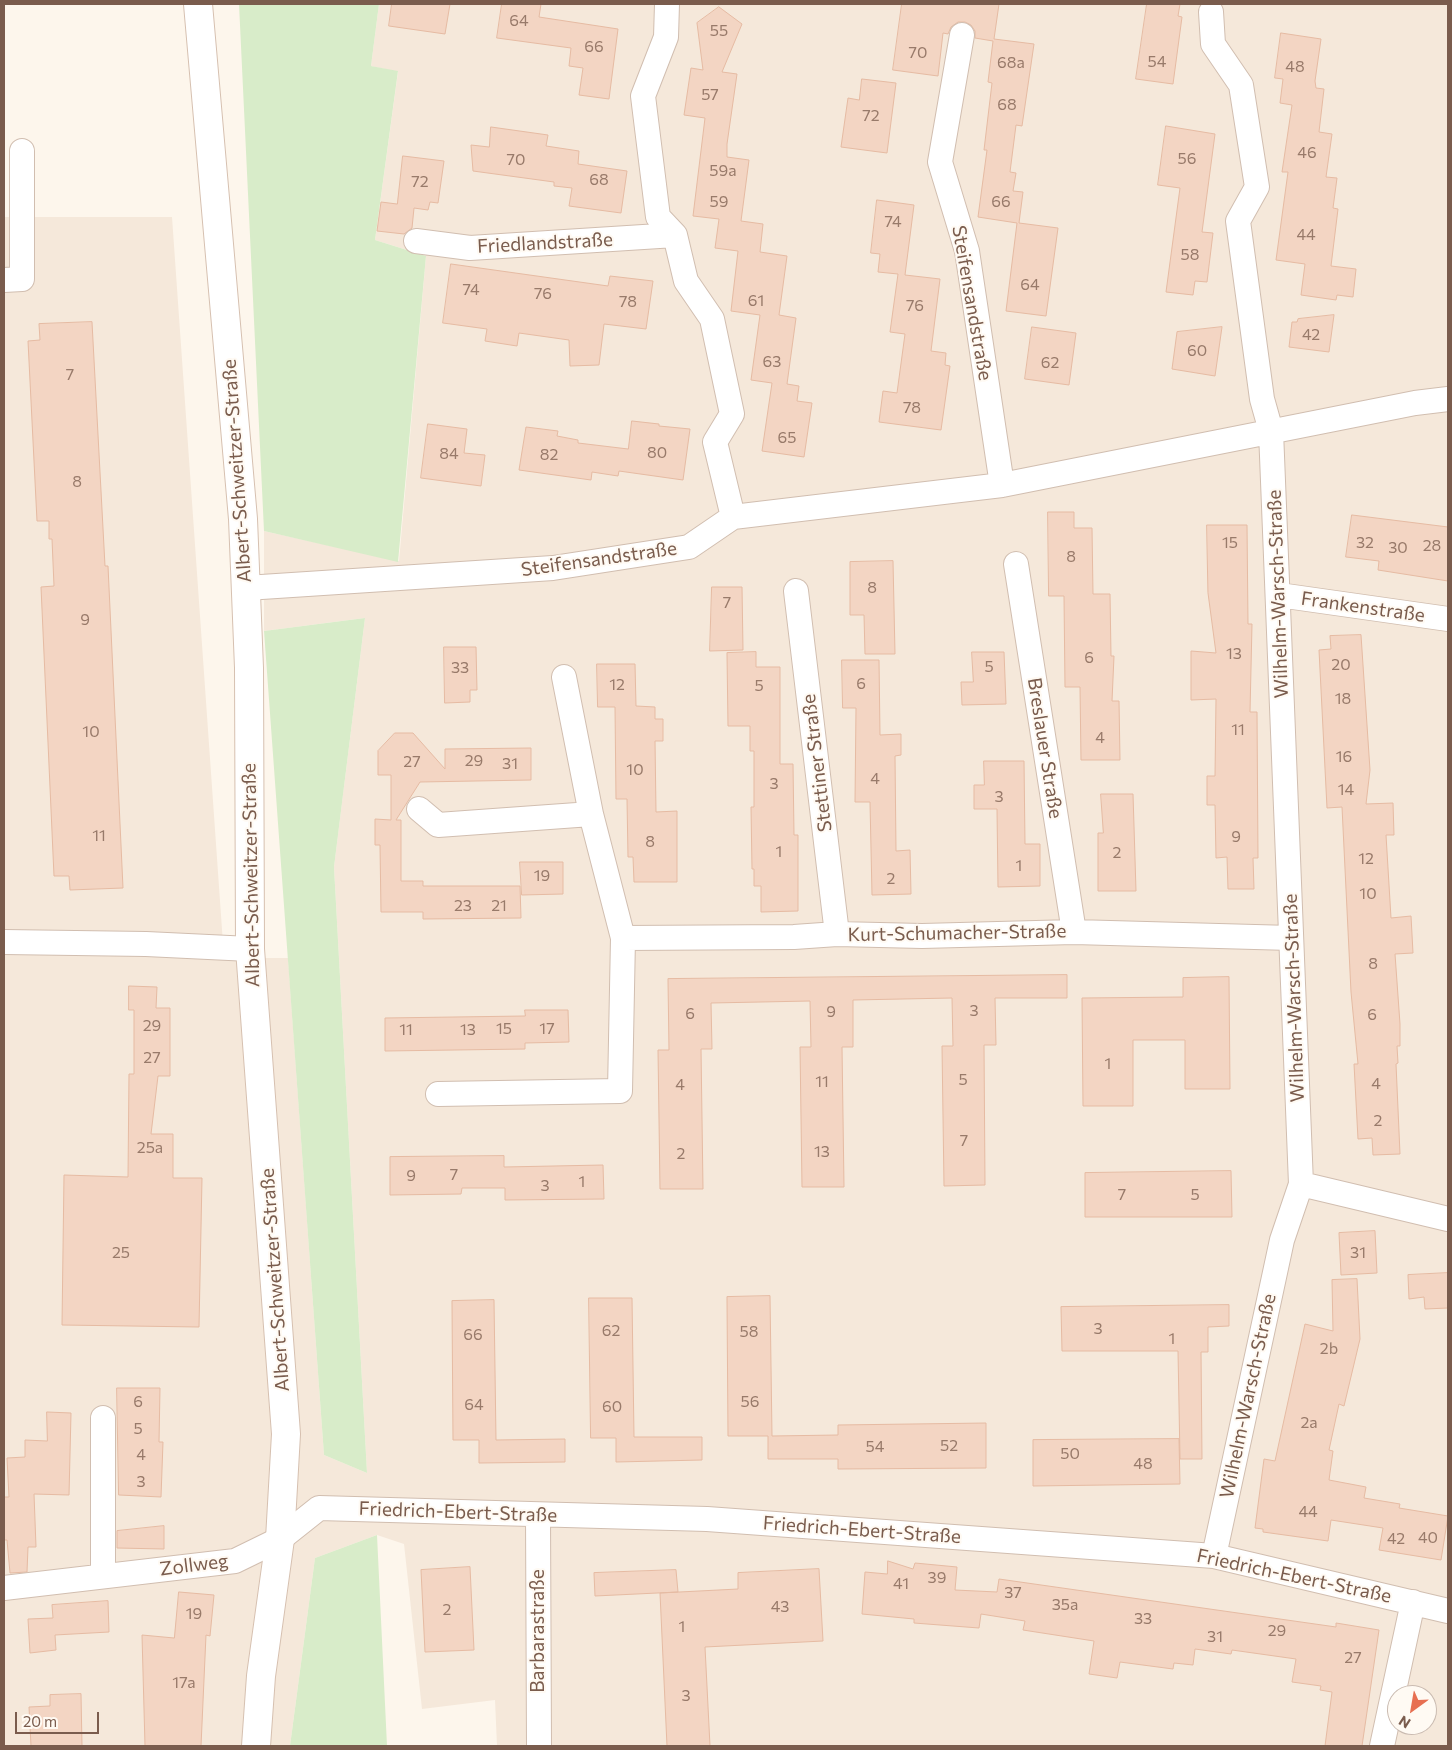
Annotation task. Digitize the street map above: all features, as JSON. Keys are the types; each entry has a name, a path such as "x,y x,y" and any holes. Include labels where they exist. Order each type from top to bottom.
{"street":[{"name":"Albert-Schweitzer-Straße","path":"198,4 243,519 250,668 250,949 286,1434 280,1539 261,1676 256,1746"},
{"path":"667,4 666,36 643,96 658,216 675,235 686,280 712,319 732,414 715,442 734,517"},
{"path":"1211,12 1213,44 1241,85 1257,187 1238,221 1262,399 1271,431"},
{"name":"Steifensandstraße","path":"962,35 940,162 967,251 1002,485"},
{"path":"4,280 22,279 22,151"},
{"name":"Friedlandstraße","path":"416,241 470,248 675,235"},
{"name":"Steifensandstraße","path":"246,588 554,568 689,546 734,517 1002,485 1415,402 1444,403"},
{"name":"Wilhelm-Warsch-Straße","path":"1214,1556 1282,1240 1301,1184 1271,431"},
{"name":"Breslauer Straße","path":"1016,564 1074,932"},
{"name":"Stettiner Straße","path":"796,591 837,934"},
{"name":"Frankenstraße","path":"1279,595 1448,619"},
{"path":"438,1094 620,1091 623,938 591,814 564,677"},
{"path":"419,809 438,825 591,814"},
{"name":"Kurt-Schumacher-Straße","path":"623,938 794,937 837,934 922,936 1074,932 1291,938"},
{"path":"4,942 146,944 250,949"},
{"path":"1301,1184 1448,1219"},
{"path":"103,1418 103,1575"},
{"name":"Friedrich-Ebert-Straße","path":"280,1539 319,1508 707,1519 1214,1556 1448,1611"},
{"name":"Barbarastraße","path":"538,1515 539,1746"},
{"name":"Zollweg","path":"4,1588 235,1561 280,1539"},
{"path":"1382,1746 1413,1602"}],"shaded area":[{"path":"379,4 1448,4 1448,1746 497,1746 495,1700 422,1709 404,1544 377,1535 315,1558 290,1746 4,1746 4,217 172,217 224,958 288,958 324,1455 367,1473 334,867 365,618 264,631 264,531 399,561 426,256 375,240 398,72 371,66"}],"green space":[{"path":"239,4 379,4 371,66 398,71 375,240 426,256 398,562 264,531"},
{"path":"365,618 334,867 367,1473 324,1455 264,631"},
{"path":"377,1535 387,1746 290,1746 315,1558"}],"building":[{"path":"392,4 450,4 445,34 389,26"},
{"path":"502,4 541,4 539,17 618,29 609,99 579,95 583,68 569,66 571,48 497,38"},
{"path":"902,4 999,4 994,39 1034,44 1022,126 1016,125 1010,172 1016,173 1013,191 1023,192 1019,223 1058,228 1046,316 1006,311 1017,223 978,217 987,150 984,150 992,83 988,82 993,41 975,38 975,31 971,25 965,22 958,22 951,27 948,34 943,33 938,76 893,70"},
{"path":"1147,4 1180,4 1178,16 1182,17 1173,84 1136,79"},
{"path":"719,7 742,24 722,72 737,74 727,144 727,157 749,160 741,221 763,224 760,252 787,256 779,315 796,318 787,384 799,386 797,401 812,403 804,457 762,451 772,383 751,380 760,315 731,311 738,251 715,248 719,219 693,216 705,118 684,115 691,68 703,70 697,23"},
{"path":"1281,33 1321,39 1315,81 1316,88 1324,89 1319,132 1332,134 1326,177 1337,178 1333,208 1338,209 1331,266 1356,269 1353,297 1337,295 1336,300 1301,295 1305,264 1276,260 1288,172 1282,172 1292,105 1280,103 1283,79 1275,78"},
{"path":"862,79 896,83 887,153 841,147 848,98 859,100"},
{"path":"1166,126 1215,134 1202,232 1213,233 1207,282 1195,281 1193,295 1166,292 1180,188 1158,185"},
{"path":"491,127 548,135 546,146 579,151 578,164 627,171 621,213 569,206 572,188 554,186 554,182 473,171 471,145 489,147"},
{"path":"403,156 444,161 438,203 430,202 428,210 414,208 412,228 404,234 377,231 381,202 397,204"},
{"path":"877,200 914,205 905,275 940,279 931,351 946,353 945,365 950,366 941,430 879,422 883,391 897,393 905,334 890,332 898,274 878,272 880,254 871,253"},
{"path":"451,264 608,286 610,276 653,281 646,329 604,324 599,365 570,366 569,340 519,333 517,346 485,341 487,329 443,323"},
{"path":"1334,315 1329,352 1289,347 1292,322 1297,322 1298,319"},
{"path":"92,322 105,566 108,566 123,888 70,890 69,876 54,876 41,587 54,586 52,539 49,539 49,521 37,521 28,341 40,340 39,324"},
{"path":"1032,327 1076,333 1069,385 1025,379"},
{"path":"1222,327 1215,376 1172,369 1177,332"},
{"path":"632,421 690,429 683,480 619,471 618,476 592,472 591,480 519,470 526,427 558,431 557,436 578,440 578,443 628,449"},
{"path":"428,424 467,429 464,453 485,455 481,486 421,478"},
{"path":"1048,512 1074,512 1074,528 1092,528 1093,594 1110,594 1111,656 1114,656 1112,701 1119,701 1120,760 1081,760 1080,687 1065,687 1064,596 1049,596"},
{"path":"1352,515 1448,527 1448,581 1378,570 1379,561 1346,557"},
{"path":"1207,525 1247,525 1248,624 1252,624 1250,712 1257,712 1258,858 1253,858 1254,889 1228,889 1227,857 1216,858 1215,805 1207,805 1207,776 1215,776 1216,699 1191,700 1191,651 1216,653 1208,593"},
{"path":"893,561 895,654 865,654 864,615 850,615 850,562"},
{"path":"712,587 742,587 743,650 710,651"},
{"path":"1361,635 1370,770 1366,804 1393,803 1394,835 1386,835 1391,918 1411,916 1413,953 1395,954 1400,1024 1400,1046 1397,1046 1398,1063 1396,1064 1400,1154 1373,1155 1372,1138 1358,1139 1354,1064 1358,1064 1351,992 1342,807 1327,808 1319,650 1331,649 1330,636"},
{"path":"444,647 476,647 477,690 470,690 470,702 445,703"},
{"path":"756,652 756,667 780,667 780,764 793,764 794,835 798,835 798,911 761,912 761,886 754,886 754,869 752,869 751,807 754,807 754,751 750,751 750,726 728,726 727,653"},
{"path":"972,652 1004,652 1006,704 962,705 961,682 973,682"},
{"path":"842,660 879,660 880,735 901,734 901,755 895,756 896,851 910,850 911,894 872,895 870,802 855,802 856,708 843,708"},
{"path":"597,664 635,664 636,706 655,707 655,719 663,719 663,741 655,741 656,812 677,811 677,882 634,882 633,857 628,857 627,799 616,799 615,707 598,707"},
{"path":"395,733 413,733 445,769 445,749 531,748 531,780 420,782 396,820 401,820 401,881 423,881 423,886 520,886 521,918 423,919 423,912 381,912 380,845 375,845 375,819 391,820 391,775 378,775 378,751"},
{"path":"984,761 1024,761 1025,844 1040,844 1040,886 998,887 997,809 974,809 974,785 984,785"},
{"path":"1101,794 1133,794 1136,891 1098,891 1098,833 1103,833"},
{"path":"520,862 563,862 563,894 522,895"},
{"path":"1067,975 1067,998 995,998 996,1045 984,1045 985,1185 944,1186 942,1046 953,1046 952,998 853,1000 853,1047 842,1047 844,1187 802,1187 800,1047 811,1047 810,1001 711,1003 712,1049 701,1049 703,1189 660,1189 658,1050 669,1050 668,979"},
{"path":"1229,977 1230,1089 1185,1089 1185,1040 1133,1040 1133,1106 1083,1106 1082,998 1183,997 1183,978"},
{"path":"129,986 157,987 156,1008 170,1008 170,1076 158,1076 151,1134 173,1134 173,1178 202,1178 199,1327 62,1325 64,1175 128,1177 129,1074 134,1074 134,1010 129,1010"},
{"path":"525,1010 568,1010 569,1042 525,1043 525,1049 385,1051 385,1018 525,1016"},
{"path":"504,1156 504,1167 603,1165 604,1199 505,1200 505,1188 462,1188 461,1194 390,1195 390,1157"},
{"path":"1231,1171 1232,1217 1085,1217 1085,1173"},
{"path":"1375,1231 1377,1273 1341,1275 1339,1233"},
{"path":"1448,1273 1448,1308 1425,1309 1424,1297 1409,1299 1408,1275"},
{"path":"1357,1279 1360,1339 1344,1406 1339,1404 1329,1450 1333,1451 1329,1480 1366,1487 1364,1498 1400,1504 1399,1508 1448,1516 1441,1560 1379,1550 1383,1528 1331,1520 1328,1541 1263,1532 1263,1529 1255,1528 1264,1459 1275,1461 1305,1324 1333,1331 1332,1280"},
{"path":"770,1296 772,1436 838,1435 838,1425 986,1423 986,1468 838,1469 838,1459 768,1459 768,1436 728,1436 727,1297"},
{"path":"589,1298 632,1298 634,1437 702,1437 702,1460 616,1462 616,1438 591,1438"},
{"path":"494,1300 496,1440 565,1439 565,1462 479,1463 479,1440 453,1440 452,1301"},
{"path":"1229,1305 1229,1326 1208,1327 1208,1352 1201,1352 1202,1459 1180,1459 1178,1351 1062,1351 1061,1307"},
{"path":"117,1388 160,1388 159,1442 163,1442 161,1497 119,1495"},
{"path":"47,1412 71,1413 69,1495 34,1494 36,1547 28,1547 27,1572 10,1573 7,1540 4,1540 4,1497 9,1497 7,1458 25,1457 25,1440 47,1441"},
{"path":"1179,1439 1180,1484 1033,1486 1033,1440"},
{"path":"164,1526 164,1549 117,1548 117,1531"},
{"path":"888,1561 913,1569 915,1563 957,1567 955,1590 997,1592 999,1579 1336,1627 1336,1623 1379,1630 1362,1746 1325,1746 1332,1692 1320,1690 1321,1686 1292,1682 1296,1659 1232,1650 1231,1654 1195,1649 1193,1665 1174,1663 1173,1669 1120,1662 1117,1678 1089,1674 1094,1641 1023,1630 1025,1621 981,1614 979,1628 914,1623 914,1619 862,1614 865,1572 887,1574"},
{"path":"470,1567 474,1650 425,1652 421,1570"},
{"path":"819,1569 823,1641 705,1647 710,1746 667,1746 660,1593 738,1589 738,1573"},
{"path":"676,1570 678,1592 595,1596 594,1573"},
{"path":"179,1592 214,1595 210,1636 206,1635 201,1746 145,1746 142,1635 174,1638"},
{"path":"108,1601 109,1632 55,1635 56,1650 30,1653 28,1619 53,1618 52,1605"},
{"path":"81,1694 82,1746 31,1746 29,1707 50,1706 50,1695"}]}
